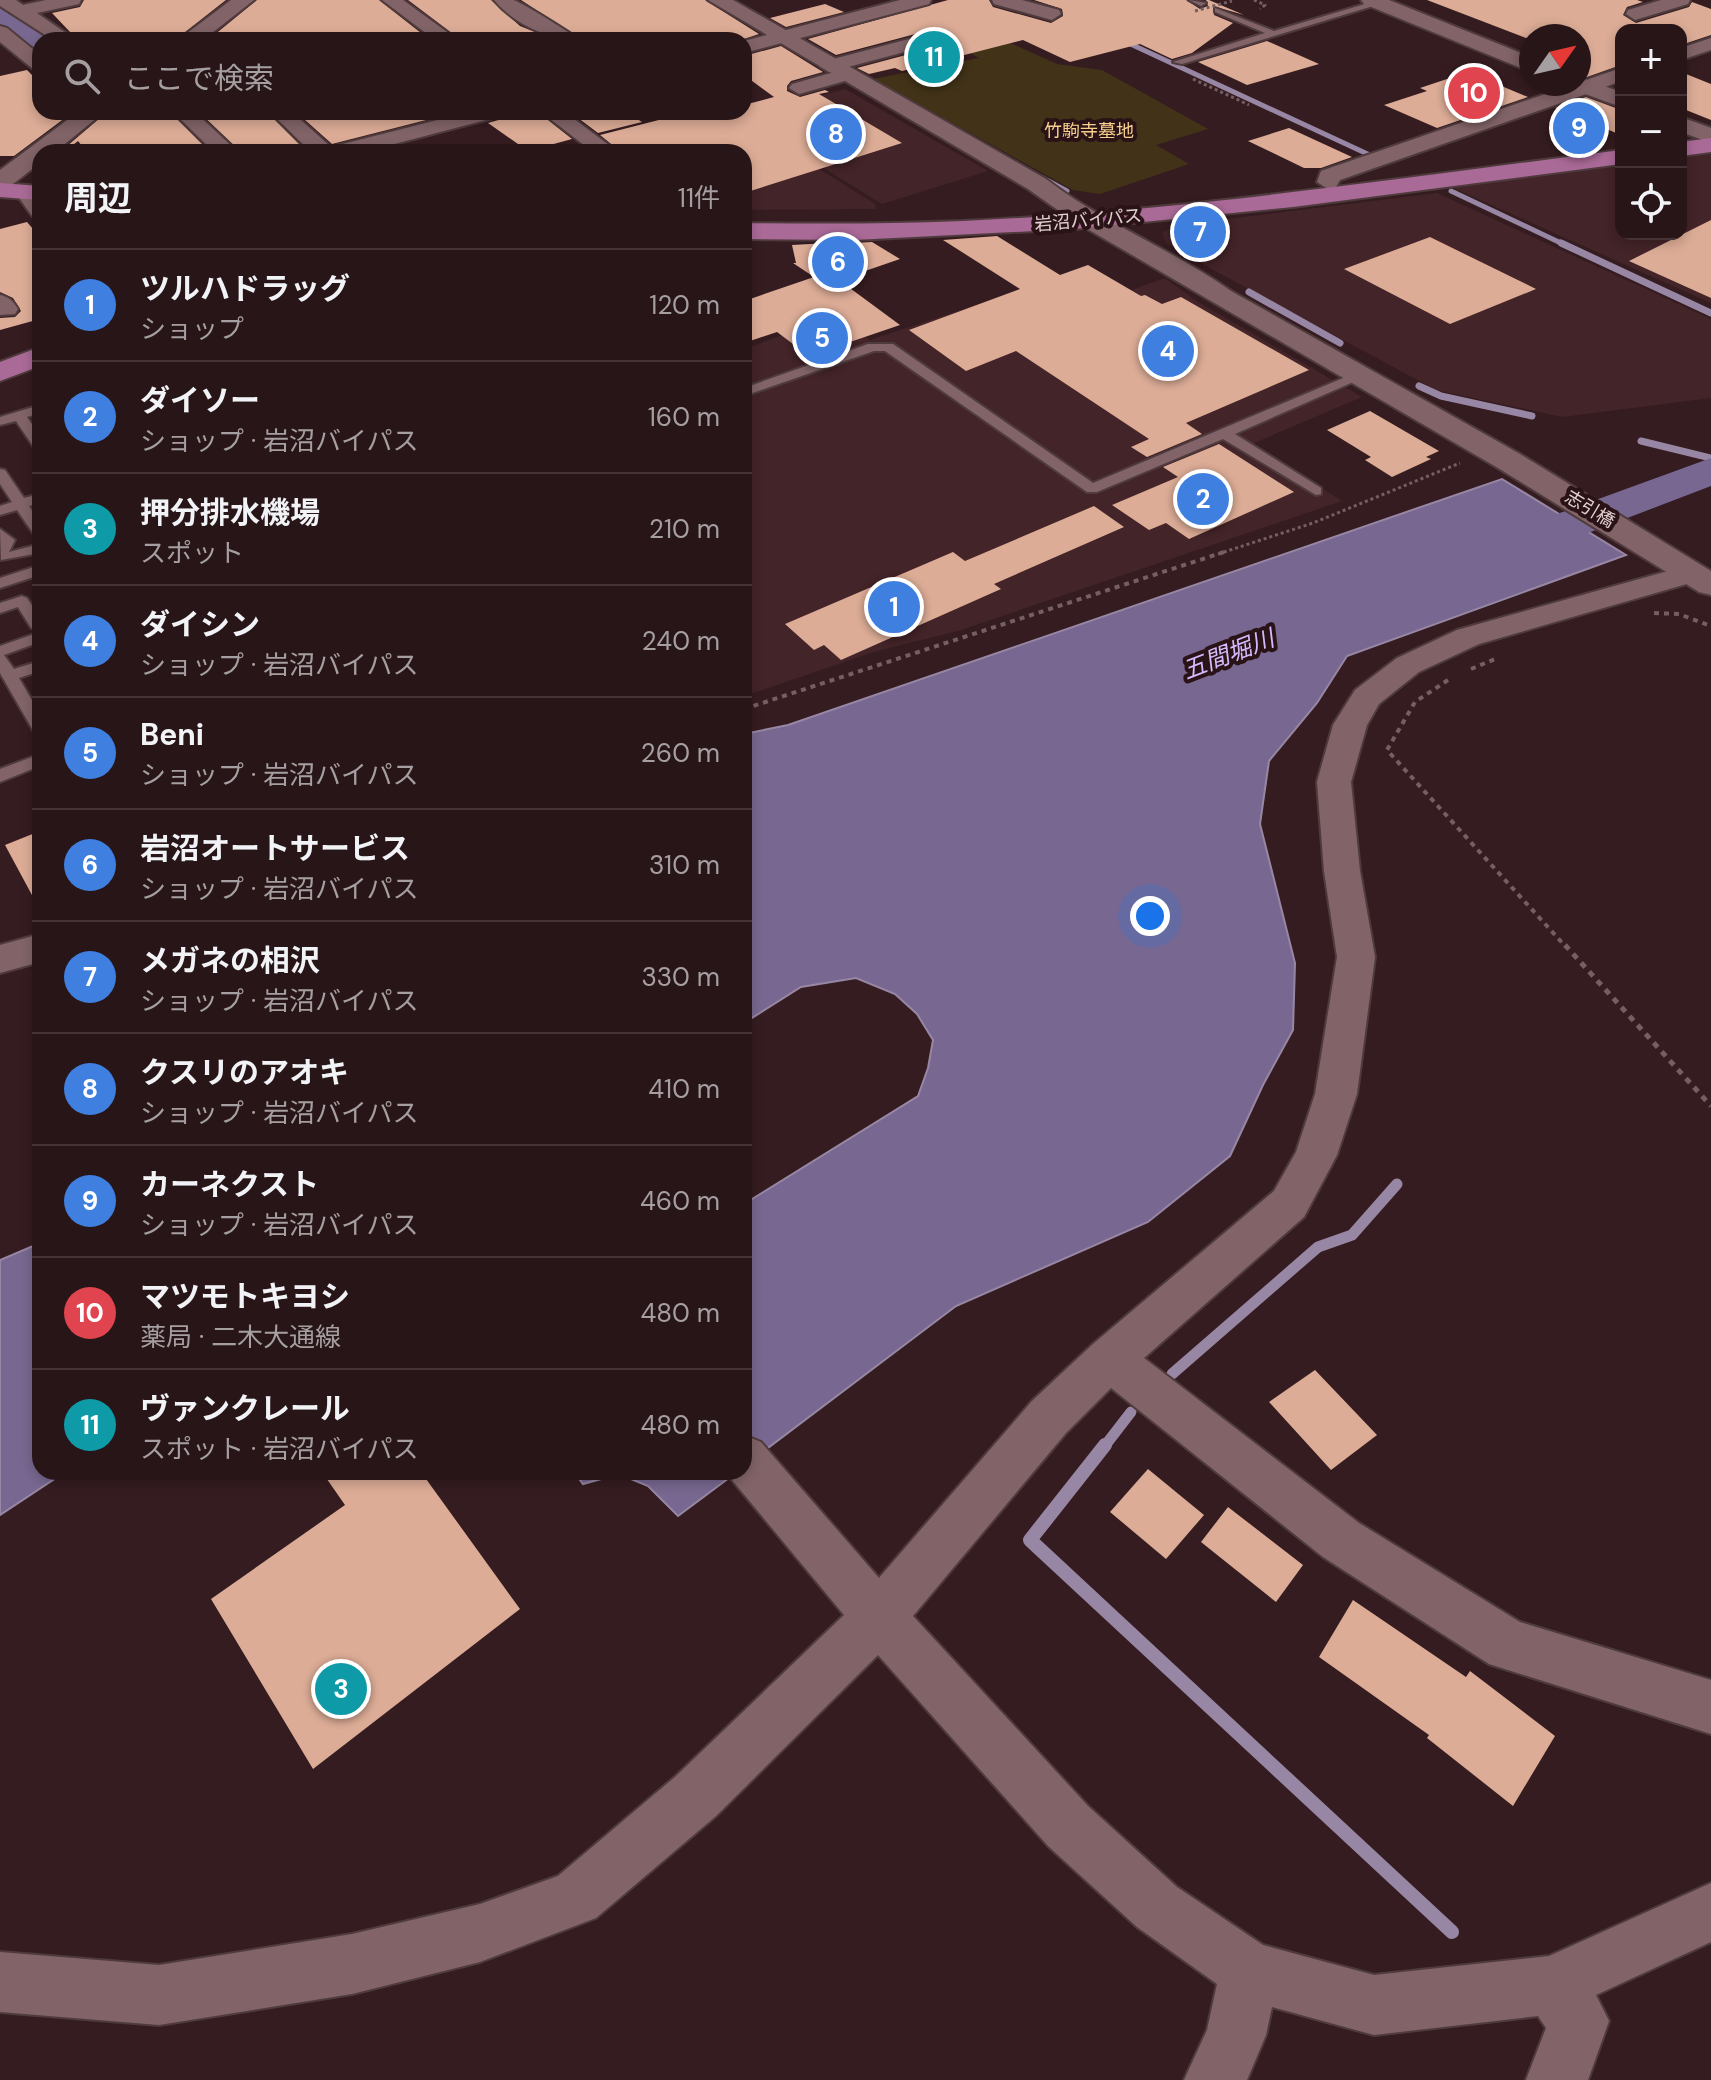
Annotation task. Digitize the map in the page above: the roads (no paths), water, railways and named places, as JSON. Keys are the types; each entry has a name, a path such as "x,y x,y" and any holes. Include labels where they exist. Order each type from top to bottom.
{"highway":[{"path":"1687,137 1710,137"},
{"path":"1687,147 1710,137"},
{"name":"岩沼バイパス","path":"752,222 1084,215 1615,145"},
{"name":"岩沼バイパス","path":"752,234 824,233 1084,215 1615,158"},
{"path":"0,372 32,359"}],"street":[{"path":"11,6 72,0"},
{"path":"200,32 244,0"},
{"path":"391,0 437,32"},
{"path":"503,0 546,29 552,28 558,32"},
{"name":"志引橋","path":"718,0 786,36 1084,215 1190,272 1221,297 1500,455 1691,572"},
{"path":"849,18 862,0"},
{"path":"752,45 922,0"},
{"path":"1001,0 1052,14"},
{"path":"1635,14 1681,0"},
{"path":"1375,1 1519,60"},
{"path":"11,6 53,32"},
{"path":"0,32 32,58"},
{"path":"799,88 838,67 924,41"},
{"path":"1687,52 1711,44"},
{"path":"11,62 32,61"},
{"path":"1591,84 1615,76"},
{"path":"1591,89 1615,98"},
{"path":"1328,182 1329,176 1556,96"},
{"path":"58,144 80,120"},
{"path":"192,120 218,144"},
{"path":"289,120 315,144"},
{"path":"387,120 404,134"},
{"path":"367,144 461,120"},
{"path":"562,120 595,144"},
{"path":"1687,127 1710,137"},
{"path":"0,1982 159,1995 352,1964 480,1933 576,1898 696,1796 868,1604 1049,1417 1109,1359 1289,1204 1316,1155 1336,1094 1356,957 1342,871 1334,782 1350,725 1367,697 1408,665 1468,637 1691,572"},
{"path":"0,959 32,950"},
{"path":"1109,1359 1341,1540 1508,1645 1711,1707"},
{"path":"752,1467 868,1604 1068,1826 1157,1907 1249,1971 1374,2005 1551,1985 1711,1912"},
{"path":"1215,2080 1236,2035 1249,1971"},
{"path":"1551,1985 1579,2021 1557,2080"}],"lane":[{"path":"1178,62 1375,1"},
{"path":"1218,10 1272,33"},
{"path":"752,389 873,347 888,347 1092,489 1360,376"},
{"path":"0,421 32,411"},
{"path":"19,415 32,430"},
{"path":"1224,433 1316,491"},
{"path":"0,473 32,521"},
{"path":"0,511 32,501"},
{"path":"0,533 8,540 1,552 6,557 32,552"},
{"path":"0,567 32,554"},
{"path":"10,583 32,573"},
{"path":"0,608 22,601 32,617"},
{"path":"0,651 32,640"},
{"path":"0,659 32,709"},
{"path":"10,676 32,669"},
{"path":"0,776 32,763"}],"water":[{"path":"1502,479 1626,555 1347,656 1317,703 1269,761 1260,824 1295,963 1293,1030 1230,1156 1148,1222 956,1306 752,1460 752,1199 918,1096 928,1068 933,1040 917,1014 895,994 856,978 801,987 752,1018 752,732 788,725"},
{"path":"32,1246 32,1480 53,1480 0,1515 0,1260"},
{"path":"634,1480 726,1480 678,1516 648,1486"}],"waterway":[{"name":"五間堀川","path":"0,15 32,38"},
{"path":"1124,41 1374,157"},
{"path":"1041,177 1067,191"},
{"path":"1451,191 1565,245"},
{"path":"1561,243 1711,313"},
{"path":"1249,292 1340,343"},
{"path":"1419,386 1441,396 1532,416"},
{"path":"1641,441 1711,458"},
{"name":"五間堀川","path":"1499,551 1711,471"},
{"path":"1172,1374 1318,1247 1352,1235 1397,1184"},
{"path":"1104,1447 1131,1412"},
{"path":"1105,1445 1030,1540 1452,1932"}],"place":[{"name":"ヴァンクレール","path":"934,57"},
{"name":"マツモトキヨシ","path":"1474,93"},
{"name":"カーネクスト","path":"1579,128"},
{"name":"クスリのアオキ","path":"836,134"},
{"name":"メガネの相沢","path":"1200,232"},
{"name":"岩沼オートサービス","path":"838,262"},
{"name":"Beni","path":"822,338"},
{"name":"ダイシン","path":"1168,351"},
{"name":"ダイソー","path":"1203,499"},
{"name":"ツルハドラッグ","path":"894,607"},
{"name":"押分排水機場","path":"341,1689"}],"park label":[{"name":"竹駒寺墓地","path":"1089,131"}]}
